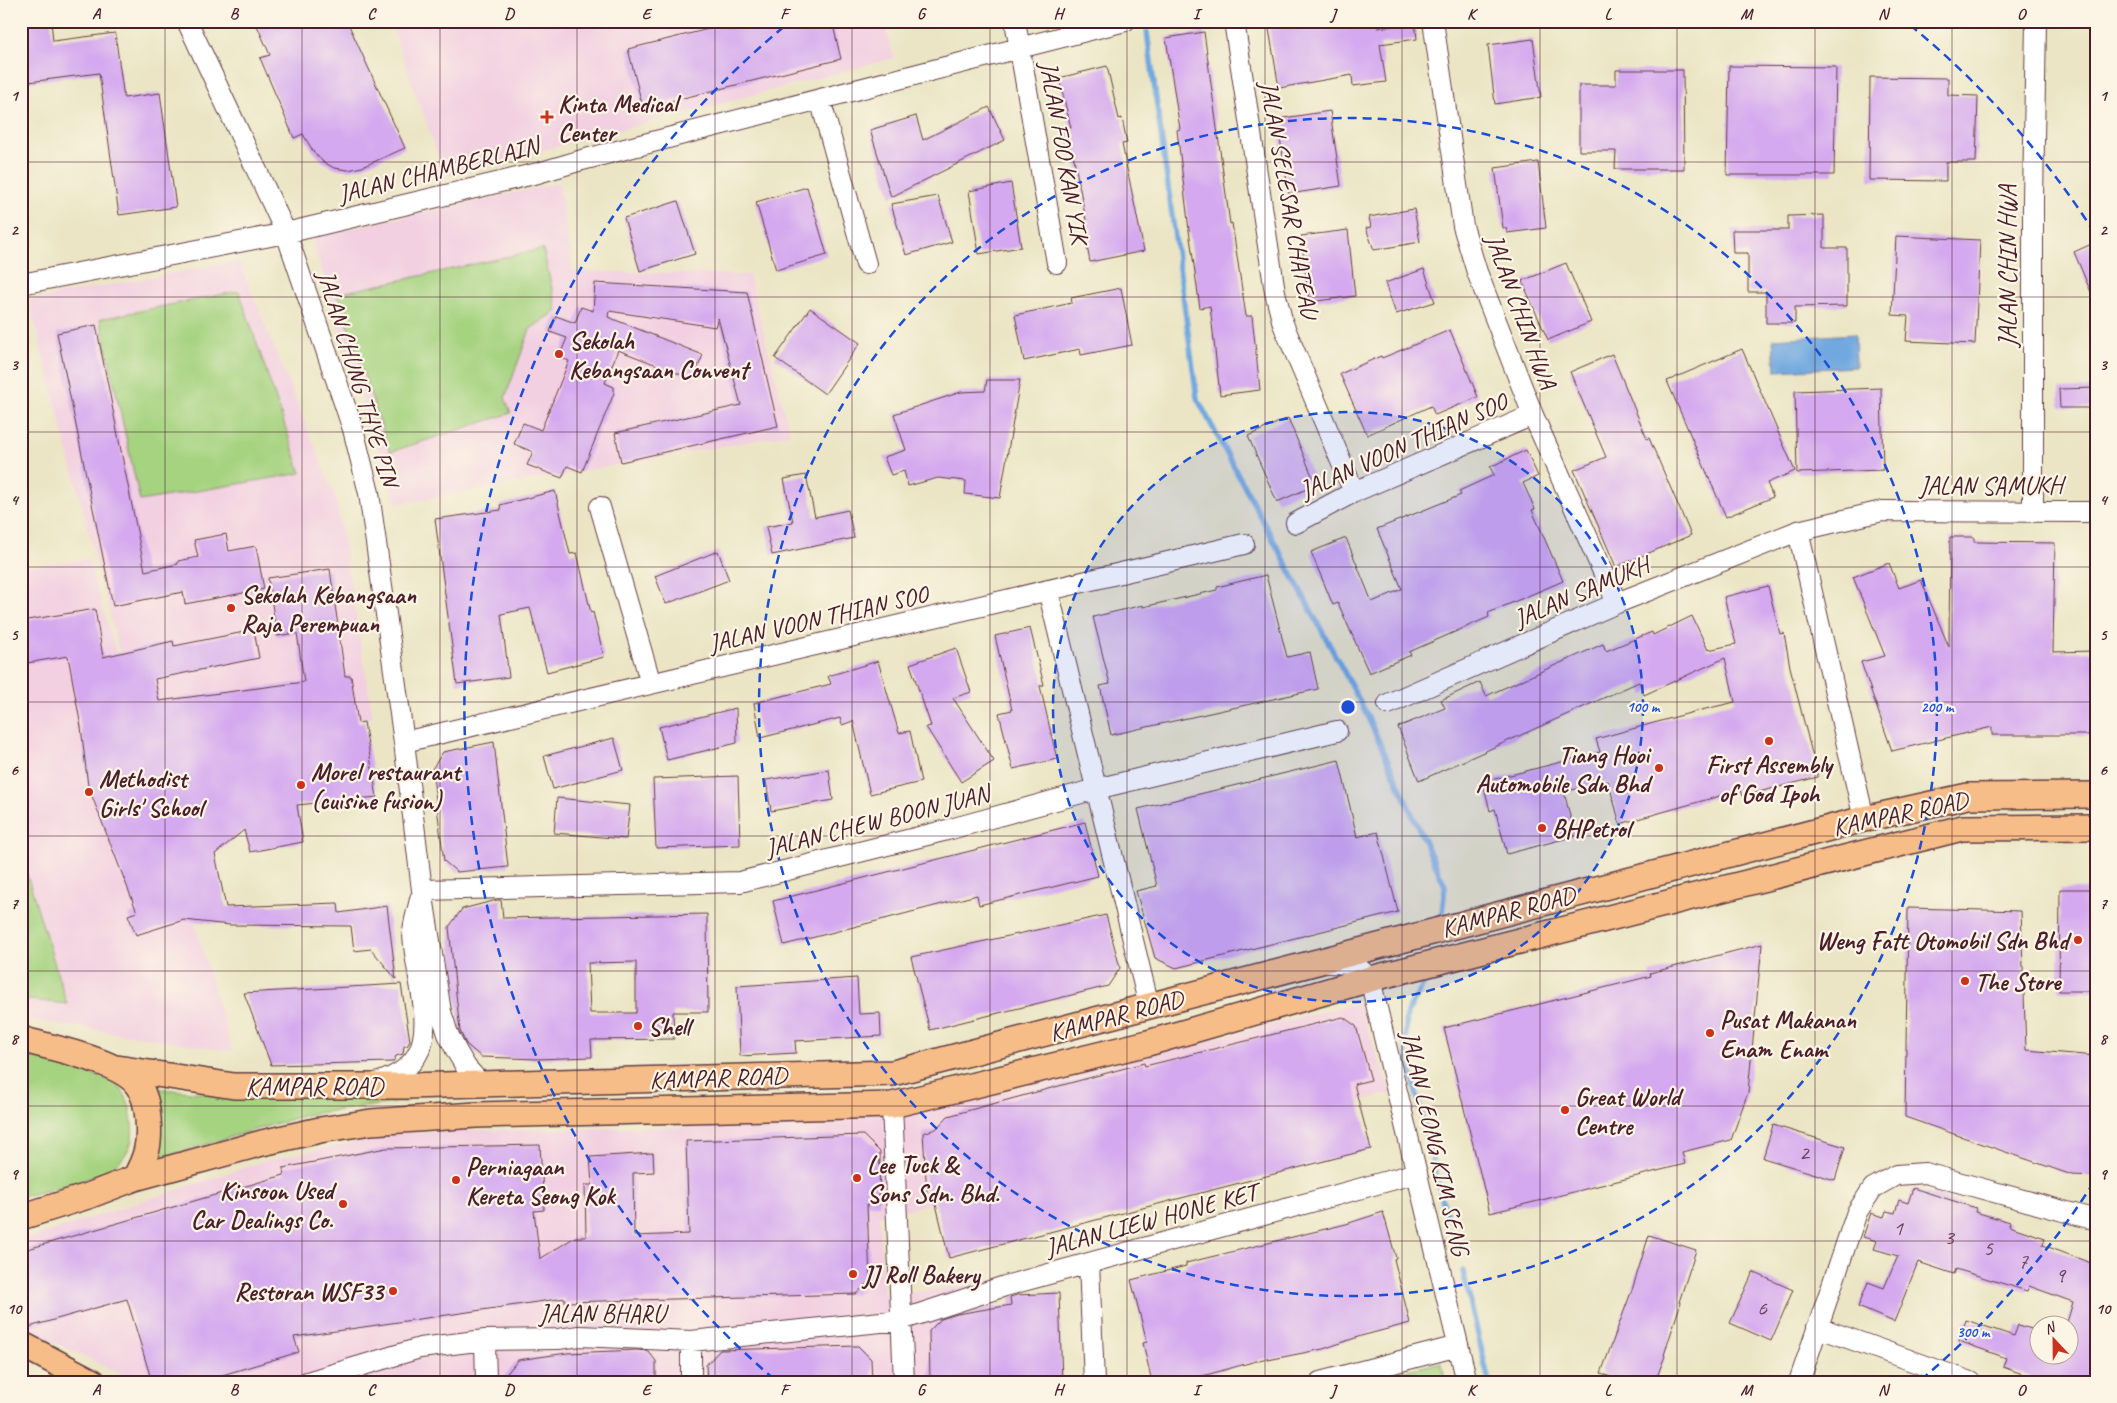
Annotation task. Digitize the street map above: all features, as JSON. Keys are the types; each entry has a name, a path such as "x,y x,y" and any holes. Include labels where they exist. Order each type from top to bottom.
{"main road":[{"name":"KAMPAR ROAD","path":"117,1068 234,1086 481,1084 893,1073 1864,819 1968,796 2096,795"},
{"name":"KAMPAR ROAD","path":"23,1217 88,1196 135,1178 262,1143 320,1130 371,1122 476,1116 892,1105 1148,1043 1370,979 1962,828 2096,827"},
{"path":"21,1039 117,1068 136,1083 147,1102 149,1131 146,1157 135,1178"},
{"path":"21,1344 93,1382"}],"street":[{"name":"JALAN CHUNG THYE PIN","path":"187,21 286,233 353,429 369,493 404,742 422,890 441,1012 448,1034 457,1052 466,1067 481,1084"},
{"name":"JALAN FOO KAN YIK","path":"1015,21 1058,263"},
{"name":"JALAN CHAMBERLAIN","path":"21,284 286,233 538,173 582,160 1125,21"},
{"name":"JALAN SELESAR CHATEAU","path":"1234,21 1275,292 1281,316 1354,492"},
{"name":"JALAN CHIN HWA","path":"1434,21 1463,226 1478,272 1532,415 1617,603"},
{"name":"JALAN CHIN HWA","path":"2033,511 2033,200 2036,21"},
{"path":"820,99 866,264"},
{"name":"JALAN VOON THIAN SOO","path":"1296,523 1354,492 1532,415"},
{"path":"600,507 651,684"},
{"name":"JALAN SAMUKH","path":"1388,704 1617,603 1798,531 1882,511 2096,512"},
{"path":"1798,531 1864,819"},
{"name":"JALAN VOON THIAN SOO","path":"404,742 1244,544"},
{"path":"1048,590 1149,1006"},
{"name":"JALAN CHEW BOON JUAN","path":"422,890 740,882 947,830 1096,789 1336,731"},
{"name":"JALAN CHUNG THYE PIN","path":"365,1086 388,1080 406,1069 421,1048 425,1032 425,1015 413,932 422,890"},
{"path":"1311,964 1348,962 1358,966 1370,979"},
{"name":"JALAN LEONG KIM SENG","path":"1370,979 1467,1382"},
{"path":"892,1105 904,1382"},
{"name":"JALAN LIEW HONE KET","path":"901,1320 1005,1286 1416,1173"},
{"path":"1799,1382 1857,1212 1874,1188 1896,1175 1925,1173 2096,1220"},
{"path":"1089,1263 1094,1382"},
{"name":"JALAN BHARU","path":"307,1382 420,1348 485,1340 558,1339 580,1336 691,1340 901,1320"},
{"path":"1817,1327 1971,1382"},
{"path":"485,1340 486,1382"},
{"path":"691,1340 692,1382"},
{"path":"1320,1382 1458,1346"}],"shaded area":[{"name":"Kinta Medical Center","path":"390,21 884,21 894,58 445,176"},
{"name":"Sekolah Kebangsaan Convent","path":"559,183 573,271 749,275 790,434 396,504 311,237"},
{"name":"Sekolah Kebangsaan Raja Perempuan","path":"239,261 336,499 373,717 143,746 232,1051 21,1018 21,567 88,559 143,744 29,300"},
{"path":"1358,1003 1391,1093 879,1216 884,1297 996,1281 1001,1382 137,1382 24,1328 21,1321 21,1241 265,1161 403,1132 684,1127 990,1094"}],"green space":[{"path":"543,249 557,311 530,329 505,398 511,413 390,452 337,294"},
{"path":"239,291 301,473 140,501 100,319"},
{"path":"21,855 67,1004 21,999"},
{"path":"21,1054 102,1077 119,1087 129,1105 132,1132 131,1144 122,1159 103,1173 68,1185 21,1197"},
{"path":"152,1088 220,1095 408,1098 408,1101 309,1114 153,1160"},
{"path":"1441,1362 1446,1382 1360,1382"}],"water":[{"path":"1855,334 1856,367 1775,371 1773,339"}],"building":[{"path":"21,21 51,21 53,41 115,33 124,98 160,93 176,207 119,215 99,73 21,83"},
{"path":"255,21 347,21 405,148 362,167 348,170 334,168 322,161 313,151 303,134 294,138 260,58 270,55"},
{"path":"741,21 832,21 841,59 643,108 628,49"},
{"path":"1277,21 1378,21 1378,28 1415,23 1417,39 1380,44 1386,82 1353,86 1352,75 1279,88 1268,23"},
{"path":"1204,32 1230,224 1232,223 1246,316 1252,316 1260,390 1220,395 1210,306 1200,308 1177,130 1180,129 1166,38"},
{"path":"1533,39 1541,97 1495,104 1488,45"},
{"path":"1107,66 1119,119 1122,118 1127,143 1122,144 1144,251 1090,262 1085,236 1089,235 1073,154 1071,154 1066,130 1071,128 1059,78"},
{"path":"1729,66 1836,67 1834,175 1727,175"},
{"path":"1616,70 1683,70 1684,169 1615,169 1616,151 1579,151 1579,85 1616,85"},
{"path":"1870,77 1948,78 1948,95 1978,96 1976,162 1946,162 1946,181 1869,180"},
{"path":"989,107 1005,140 891,197 870,130 916,116 923,140"},
{"path":"1330,111 1341,186 1289,194 1277,119"},
{"path":"1538,162 1546,228 1507,233 1506,228 1503,228 1495,168"},
{"path":"1011,183 1021,247 979,254 969,191"},
{"path":"807,187 827,255 776,270 756,202"},
{"path":"938,196 952,242 906,255 891,204"},
{"path":"678,201 695,254 640,271 624,218"},
{"path":"1414,209 1420,242 1374,250 1366,228 1371,227 1369,217"},
{"path":"1824,215 1824,248 1847,248 1847,306 1795,307 1795,323 1766,323 1766,292 1748,292 1748,253 1733,253 1732,230 1788,230 1788,216"},
{"path":"1348,230 1355,296 1309,302 1301,236"},
{"path":"1896,236 1980,240 1975,344 1906,341 1908,316 1892,315"},
{"path":"2096,242 2096,304 2074,252"},
{"path":"1566,263 1591,322 1548,340 1522,281"},
{"path":"1424,269 1435,302 1396,314 1385,283"},
{"path":"595,283 747,292 778,426 621,462 615,433 741,405 718,318 715,327 609,311 608,317 703,355 693,379 618,350 605,383 614,387 614,393 582,472 567,466 562,478 527,465 533,452 514,444 523,423 541,430 569,361 559,357 567,338 550,332 556,316 575,323 581,307 593,311"},
{"path":"1121,288 1132,345 1081,355 1080,349 1024,361 1015,315 1072,303 1071,298"},
{"path":"810,308 860,343 825,394 775,358"},
{"path":"96,325 145,571 178,564 178,561 198,557 194,540 226,534 229,551 256,546 264,589 185,604 183,592 113,606 57,333"},
{"path":"1450,330 1478,397 1435,415 1431,406 1367,435 1340,374"},
{"path":"1742,349 1795,471 1767,483 1773,497 1726,517 1667,381"},
{"path":"1612,354 1647,439 1649,438 1691,535 1616,567 1574,470 1606,457 1570,372"},
{"path":"987,380 1020,380 1000,498 965,494 966,481 938,478 908,486 904,471 891,475 884,457 906,450 894,414 961,392 985,391"},
{"path":"1881,388 1883,470 1797,473 1795,391"},
{"path":"2096,388 2096,408 2060,408 2059,389"},
{"path":"1288,418 1316,485 1277,502 1248,436"},
{"path":"1526,450 1538,476 1523,483 1535,509 1532,510 1563,581 1488,613 1489,617 1409,652 1411,655 1369,673 1338,603 1333,605 1311,552 1346,538 1372,602 1402,589 1377,529 1461,495 1459,491 1494,475 1490,467"},
{"path":"806,475 815,517 848,510 854,538 772,555 766,527 793,522 784,479"},
{"path":"555,491 570,554 577,553 591,613 593,612 604,657 547,672 530,608 501,614 509,677 457,684 435,519 501,510 500,505"},
{"path":"1950,537 1974,537 1974,542 2055,543 2053,652 2096,651 2096,735 1992,735 1992,727 1892,751 1861,662 1885,656 1853,577 1889,563 1899,588 1921,580 1949,647"},
{"path":"718,551 729,580 666,604 655,576"},
{"path":"330,569 345,676 351,676 358,723 364,722 377,797 297,805 303,842 250,852 244,830 215,854 226,907 338,903 339,913 387,906 396,979 371,949 354,951 351,926 230,925 184,920 136,935 128,915 137,912 88,786 81,727 68,656 21,664 21,621 95,609 103,657 173,641 174,646 254,630 259,658 155,679 159,701 304,682 297,633 277,636 268,578"},
{"path":"1266,575 1287,657 1310,652 1318,689 1111,735 1100,686 1110,684 1093,617 1217,590 1217,587"},
{"path":"1768,586 1780,634 1784,633 1790,667 1818,777 1743,796 1741,790 1620,824 1608,781 1564,792 1575,836 1507,854 1495,809 1490,811 1483,782 1600,752 1596,739 1735,702 1725,658 1644,695 1639,682 1419,781 1398,727 1445,708 1441,700 1480,682 1486,696 1603,644 1606,651 1652,632 1653,635 1692,616 1708,650 1736,644 1724,597"},
{"path":"1030,628 1044,685 1040,686 1057,759 1013,769 999,713 1012,710 995,636"},
{"path":"956,648 971,692 953,698 994,761 961,782 926,727 931,726 910,664"},
{"path":"878,661 899,733 910,731 921,782 870,794 853,721 842,725 840,718 760,738 754,703 831,684 828,676"},
{"path":"736,708 737,743 667,760 659,727"},
{"path":"614,738 623,770 553,789 544,756"},
{"path":"494,742 508,867 457,872 444,861 432,769 443,752"},
{"path":"1339,760 1357,837 1378,832 1398,912 1176,968 1155,958 1136,891 1157,886 1138,809"},
{"path":"829,770 833,800 771,811 766,780"},
{"path":"738,776 740,845 656,848 653,779"},
{"path":"557,798 630,805 626,839 554,833"},
{"path":"1085,822 1098,876 979,905 977,895 784,945 773,901"},
{"name":"Weng Fatt Otomobil Sdn Bhd","path":"2060,889 2096,889 2096,991 2059,991"},
{"path":"501,900 503,918 707,914 708,1012 673,1012 674,1039 591,1040 592,1057 538,1059 481,1057 466,1044 460,1031 449,927 462,909","holes":["636,962 636,1013 590,1013 588,963"]},
{"name":"The Store","path":"1908,908 2021,911 2026,1050 2096,1056 2096,1176 2072,1175 1905,1117"},
{"path":"1106,915 1120,968 1108,986 930,1030 911,957"},
{"path":"1762,944 1748,1092 1731,1140 1682,1152 1685,1164 1490,1213 1444,1028 1651,976 1650,973"},
{"path":"857,978 859,1014 880,1013 881,1036 795,1041 796,1053 740,1056 737,986"},
{"path":"401,984 410,1041 407,1046 404,1046 403,1054 396,1056 393,1062 271,1065 244,993"},
{"path":"1343,1017 1356,1026 1371,1080 1354,1084 1371,1149 949,1258 933,1192 927,1194 923,1133 936,1129 948,1116 1144,1063 1145,1066"},
{"path":"1773,1125 1845,1147 1835,1180 1763,1158"},
{"path":"863,1135 880,1152 879,1204 867,1204 870,1281 856,1294 565,1302 565,1298 294,1337 299,1352 199,1382 152,1382 127,1299 29,1327 21,1298 21,1251 284,1175 283,1168 386,1148 540,1145 544,1210 534,1211 540,1259 575,1237 586,1237 585,1185 592,1185 590,1157 653,1153 654,1172 633,1173 634,1236 689,1234 686,1141"},
{"path":"1913,1188 1976,1208 1975,1212 2010,1222 2009,1226 2045,1238 2043,1245 2096,1265 2096,1373 2093,1382 2045,1382 2003,1367 2006,1358 1959,1341 1966,1320 2014,1336 2018,1325 2030,1329 2030,1366 2080,1366 2080,1316 2069,1316 2073,1302 2029,1286 2027,1291 1956,1269 1954,1274 1918,1262 1894,1322 1858,1307 1868,1282 1884,1288 1898,1256 1874,1249 1877,1241 1863,1237 1871,1213 1884,1217 1886,1211 1895,1213 1899,1200 1908,1203"},
{"path":"1383,1212 1396,1258 1394,1259 1410,1323 1361,1336 1323,1349 1268,1360 1267,1358 1181,1382 1152,1382 1143,1343 1147,1342 1131,1280 1186,1266 1186,1263 1346,1224"},
{"path":"1649,1235 1696,1250 1679,1302 1681,1302 1665,1356 1655,1382 1623,1382 1601,1373 1633,1287"},
{"path":"1753,1272 1793,1290 1771,1341 1730,1323"},
{"path":"1059,1293 1062,1382 930,1382 929,1331 941,1319 957,1314 1011,1305 1010,1297 1017,1295"},
{"path":"858,1346 871,1359 872,1382 707,1382 706,1365 720,1350"},
{"path":"648,1351 656,1361 656,1382 500,1382 518,1360 567,1353"}],"waterway":[{"path":"1147,32 1197,398 1365,711 1445,886 1442,913"},
{"path":"1425,982 1407,1013 1405,1047 1447,1218"},
{"path":"1463,1271 1489,1382"}],"place":[{"name":"Kinta Medical Center","path":"547,117"},
{"name":"Sekolah Kebangsaan Convent","path":"559,354"},
{"name":"Sekolah Kebangsaan Raja Perempuan","path":"231,608"},
{"name":"First Assembly of God Ipoh","path":"1769,741"},
{"name":"Tiang Hooi Automobile Sdn Bhd","path":"1659,768"},
{"name":"Morel restaurant (cuisine fusion)","path":"301,785"},
{"name":"Methodist Girls' School","path":"89,792"},
{"name":"BHPetrol","path":"1542,828"},
{"name":"Weng Fatt Otomobil Sdn Bhd","path":"2078,940"},
{"name":"The Store","path":"1965,981"},
{"name":"Shell","path":"638,1026"},
{"name":"Pusat Makanan Enam Enam","path":"1710,1033"},
{"name":"Great World Centre","path":"1565,1110"},
{"name":"Lee Tuck & Sons Sdn. Bhd.","path":"857,1178"},
{"name":"Perniagaan Kereta Seong Kok","path":"456,1180"},
{"name":"Kinsoon Used Car Dealings Co.","path":"343,1204"},
{"name":"JJ Roll Bakery","path":"853,1274"},
{"name":"Restoran WSF33","path":"393,1291"}]}
